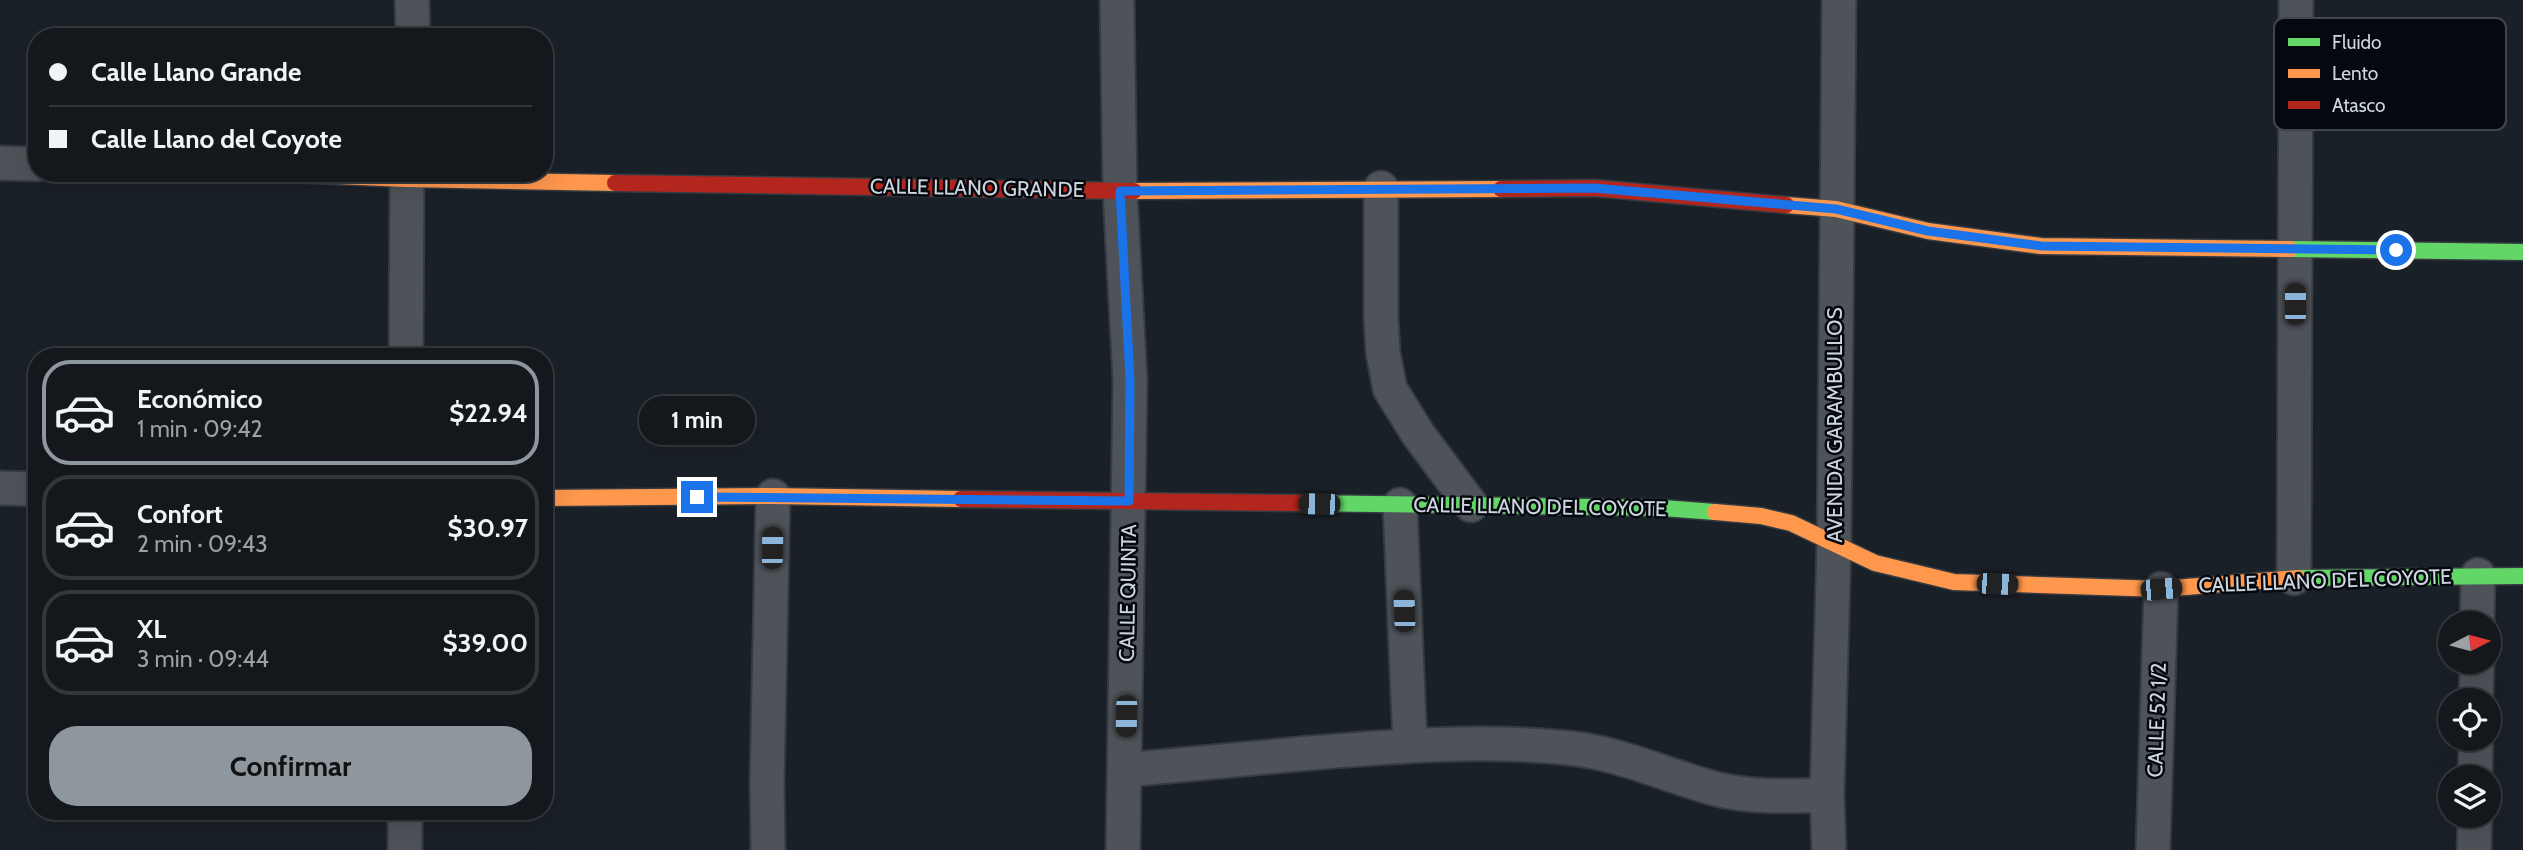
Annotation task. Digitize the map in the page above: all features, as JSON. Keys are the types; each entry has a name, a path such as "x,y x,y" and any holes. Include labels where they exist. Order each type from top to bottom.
{"street":[{"path":"412,0 413,28"},
{"name":"CALLE QUINTA","path":"1117,0 1120,191 1130,380 1123,850"},
{"name":"AVENIDA GARAMBULLOS","path":"1829,850 1827,795 1834,542 1839,0"},
{"path":"2296,0 2296,18"},
{"path":"2294,579 2295,130"},
{"path":"0,163 28,164"},
{"name":"CALLE LLANO GRANDE","path":"553,179 1120,191 1594,188 1836,209 1928,231 2041,246 2523,252"},
{"path":"406,348 407,182"},
{"path":"1381,188 1381,318 1383,353 1390,389 1418,434 1471,505"},
{"path":"0,488 28,489"},
{"path":"768,850 773,496"},
{"name":"CALLE LLANO DEL COYOTE","path":"553,498 773,496 1664,508 1721,511 1791,523 1875,563 1954,582 2161,589 2294,579 2523,576"},
{"path":"1400,505 1410,744"},
{"path":"2477,611 2478,575"},
{"name":"CALLE 52 1/2","path":"2153,850 2161,589"},
{"path":"1125,770 1410,744 1521,743 1573,748 1613,756 1743,794 1827,795"},
{"path":"405,820 405,850"},
{"path":"2474,850 2475,828"}],"traffic: fast":[{"path":"2290,249 2523,252"},
{"path":"1300,503 1663,508 1715,512"},
{"path":"2298,578 2523,576"}],"traffic: slow":[{"path":"553,182 615,183"},
{"path":"1134,191 1501,189"},
{"path":"1786,205 1836,209 1928,231 2041,246 2290,249"},
{"path":"553,498 773,496 961,499"},
{"path":"1715,512 1761,516 1791,523 1875,563 1954,582 2161,589 2298,578"}],"traffic: jam":[{"path":"615,183 1134,191"},
{"path":"1501,189 1594,188 1786,205"},
{"path":"961,499 1300,503"}],"route":[{"path":"697,497 1129,501 1130,380 1120,191 1594,188 1836,209 1928,231 2041,246 2396,250"}]}
